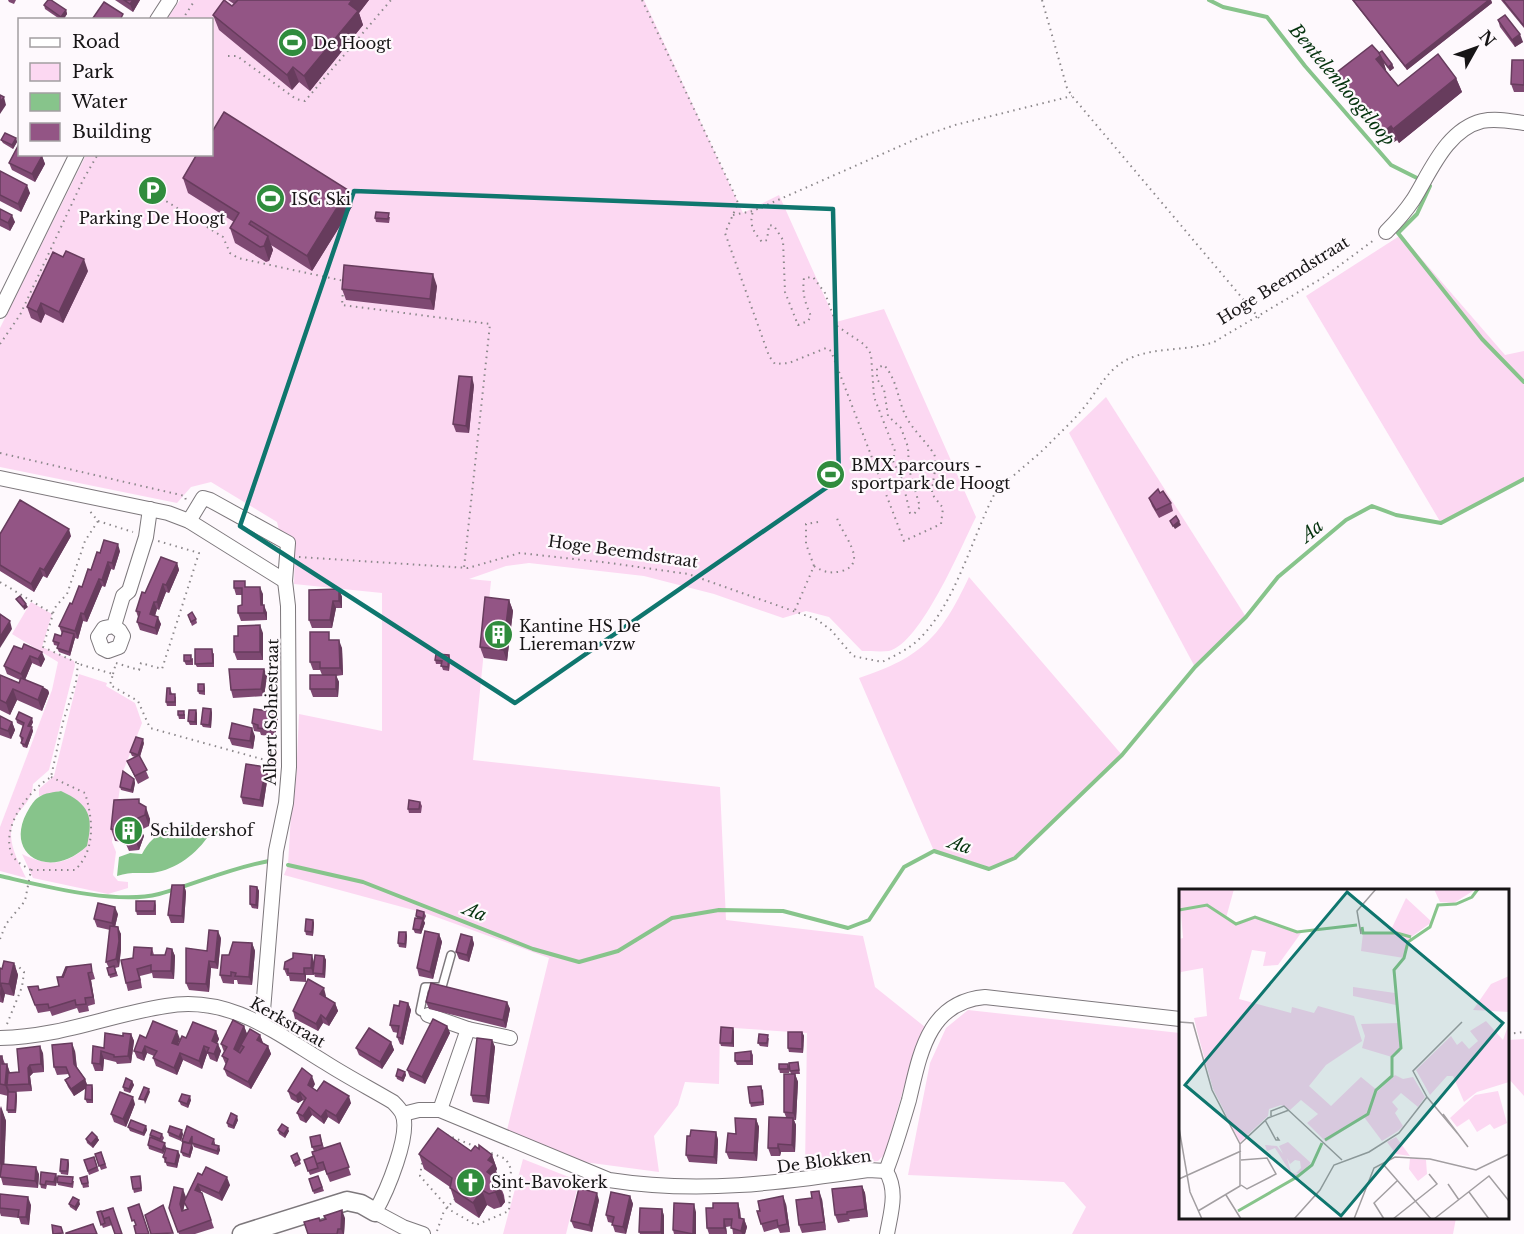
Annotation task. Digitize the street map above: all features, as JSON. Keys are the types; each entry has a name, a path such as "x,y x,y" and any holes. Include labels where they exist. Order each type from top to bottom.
{"street":[{"path":"158,18 170,0"},
{"path":"1386,232 1413,201 1437,159 1461,132 1487,121 1524,123"},
{"path":"0,311 76,156"},
{"path":"0,478 150,509 189,521 285,581"},
{"name":"Albert Sohiestraat","path":"189,521 197,504 203,498 288,543 285,581 288,606 289,767 286,803 276,851 262,1023"},
{"path":"114,626 123,596 129,591 146,537 150,509"},
{"name":"De Blokken","path":"440,1110 609,1180 638,1184 689,1188 752,1186 868,1170 886,1171 924,1043 937,1021 951,1008 967,999 985,997 1179,1019"},
{"name":"Kerkstraat","path":"2,1038 39,1037 145,1010 186,1003 236,1011 262,1023 393,1102 403,1114"},
{"path":"428,1015 468,1029 510,1038"},
{"path":"375,1212 389,1187 404,1130 403,1114 419,1110 440,1110 468,1029"},
{"path":"886,1171 892,1182 893,1199 887,1234"},
{"path":"242,1234 347,1202 361,1204 402,1231 423,1234"}],"lane":[{"path":"428,1015 420,1011 425,987 442,987 452,954"}],"path":[{"path":"183,18 195,0"},
{"path":"228,56 237,56 296,99 305,101 391,0"},
{"path":"642,0 738,203 725,233 729,252 769,356 775,364 789,363 826,348 831,351 904,541 941,524 943,508 932,494 936,459 933,450 920,439 906,417 894,376 884,365 877,368 877,379 884,389 888,416 902,428 908,447 909,469 920,507 914,514 910,513 902,479 893,461 895,451 874,397 871,354 865,345 837,326 825,293 813,277 804,278 802,288 804,301 811,316 798,325 785,292 783,240 774,226 769,225 767,240 762,242 752,230 750,221 753,211"},
{"path":"1042,0 1067,88 1072,96 1259,318"},
{"path":"733,215 753,211 923,136 955,125 1072,96"},
{"path":"0,345 20,315 83,180 97,156"},
{"path":"148,186 158,196 223,237 230,253 238,258 344,281 342,305 490,324 464,568"},
{"name":"Hoge Beemdstraat","path":"286,562 297,557 336,557 464,568 520,553 688,574 816,619 831,630 853,656 882,662 917,641 935,619 994,495 1086,405 1103,379 1132,357 1196,348 1214,342 1259,318 1324,277 1386,232"},
{"path":"0,453 185,496 189,521"},
{"path":"86,505 98,521 199,553 162,669 141,663 139,670 116,663"},
{"path":"814,566 827,573 836,572 849,567 854,561 855,553 837,518"},
{"path":"98,521 85,541 67,594 56,606 43,646 78,663 113,674 110,685 138,701 150,728 289,767"},
{"path":"795,610 814,566 804,532 806,524 818,522"},
{"path":"0,582 53,614"},
{"path":"51,777 86,793 93,830 82,863 75,870 31,870 12,855 9,843 11,826 22,804 37,786 51,777 63,722 76,682 78,663"},
{"path":"0,939 6,924 25,901 31,870"},
{"path":"2,1038 22,987 24,972 18,966 4,966"},
{"path":"1509,1034 1524,1032"},
{"path":"439,1139 451,1134 507,1159 510,1165 509,1211"},
{"path":"484,1155 485,1149"},
{"path":"423,1161 420,1176 447,1208 479,1225 509,1211 514,1212"},
{"path":"436,1234 447,1208 454,1199"}],"highlighted area":[{"path":"354,191 833,209 839,479 515,703 240,526"}],"green space":[{"path":"180,0 644,0 743,213 779,195 836,322 884,309 976,517 927,613 901,644 889,651 862,651 829,617 806,611 783,618 714,594 644,576 529,563 506,566 469,579 491,581 473,760 720,787 726,920 863,936 875,987 925,1027 906,1080 885,1154 878,1161 805,1168 807,1033 720,1027 719,1084 685,1082 678,1105 654,1136 659,1172 584,1162 507,1130 549,958 428,914 284,875 288,865 299,714 382,731 382,593 294,584 295,548 280,534 277,522 211,482 191,487 177,503 0,467 0,328 86,156 213,156 213,18 168,18"},
{"path":"1401,235 1505,355 1524,351 1524,479 1441,523 1306,296"},
{"path":"1106,397 1246,617 1195,667 1069,433"},
{"path":"969,577 1122,755 1015,858 989,869 934,851 859,678 899,662 927,642 949,615"},
{"path":"31,602 52,614 42,647 74,661 75,665 49,770 33,784 27,802 14,820 12,845 26,878 0,871 0,827 52,690 58,662 12,634"},
{"path":"79,674 107,683 106,686 135,703 142,723 122,774 112,842 116,852 113,875 118,881 128,882 128,888 108,894 33,878 22,854 40,861 56,862 71,858 87,846 61,791 39,796 39,789 54,776"},
{"path":"968,1010 1179,1033 1179,1219 1456,1219 1453,1234 1072,1234 1086,1207 1064,1182 908,1175 930,1063 946,1028"},
{"path":"1524,1039 1524,1096 1509,1079 1509,1040"},
{"path":"523,1159 579,1181 566,1234 503,1234"}],"water":[{"path":"61,791 78,801 87,812 90,827 87,846 72,857 58,862 44,862 33,858 25,849 21,838 22,824 36,799"},
{"path":"197,825 224,831 225,834 207,838 189,857 166,870 117,876 119,857 130,853 142,854 152,840 165,831"}],"building":[{"path":"48,0 66,10 61,17 44,5"},
{"name":"De Hoogt","path":"224,0 232,6 238,0 352,0 349,4 358,11 304,76 293,67 287,75 213,15"},
{"path":"1353,0 1489,0 1405,66"},
{"path":"1503,0 1524,0 1524,26"},
{"path":"104,2 123,14 121,18 93,18"},
{"path":"1505,15 1520,34 1512,40 1498,20"},
{"path":"1372,45 1381,55 1376,59 1398,86 1438,54 1456,78 1393,129 1391,126 1383,132 1336,73"},
{"path":"1382,51 1392,64 1388,67 1379,53"},
{"path":"1512,60 1524,60 1524,85 1511,84"},
{"path":"224,112 348,190 307,256 251,221 249,224 268,236 264,246 260,247 230,228 239,213 183,178 196,156 213,156 213,130"},
{"path":"5,133 16,138 12,145 1,140"},
{"path":"18,146 18,156 42,156 32,174 9,163"},
{"path":"0,171 27,185 18,204 0,195"},
{"path":"0,209 12,215 8,223 0,219"},
{"path":"376,212 389,213 388,219 375,218"},
{"path":"66,251 84,259 59,312 41,303 37,312 27,307 53,252 63,257"},
{"path":"344,265 433,274 430,299 342,289"},
{"path":"459,376 472,377 466,426 453,424"},
{"path":"1158,489 1160,493 1163,491 1171,503 1156,510 1149,498"},
{"path":"20,500 69,529 44,570 40,568 31,584 0,565 0,534"},
{"path":"1176,516 1179,521 1173,526 1170,521"},
{"path":"104,540 118,544 112,563 108,562 102,580 99,579 84,614 81,613 75,631 59,626 79,586 82,587 88,569 91,570 97,552 100,553"},
{"path":"161,557 177,563 166,585 163,584 157,602 154,602 150,614 158,617 155,628 137,622 140,612 136,611 142,592 145,593"},
{"path":"234,581 245,581 245,587 260,587 264,613 238,613 238,606 242,605 242,588 234,588"},
{"path":"339,589 339,601 333,601 330,620 309,620 309,590"},
{"path":"20,596 26,604 23,607 16,599"},
{"name":"Kantine HS De Liereman vzw","path":"485,597 509,600 503,650 480,647"},
{"path":"192,612 196,619 191,622 188,615"},
{"path":"0,614 10,621 0,637"},
{"path":"260,625 260,652 234,652 234,636 238,636 238,626"},
{"path":"63,631 74,634 69,652 57,648 59,643 53,641 55,634 61,636"},
{"path":"310,632 329,632 329,640 339,640 340,668 320,668 320,662 310,662"},
{"path":"24,644 42,652 38,659 30,656 21,674 4,666 14,646 22,649"},
{"path":"195,649 212,649 213,663 195,664"},
{"path":"436,654 449,655 448,667 441,666 442,661 435,660"},
{"path":"184,655 191,655 191,661 184,661"},
{"path":"229,669 264,669 261,689 231,690"},
{"path":"0,675 19,683 21,678 43,687 38,700 13,689 6,703 0,700"},
{"path":"310,675 336,675 336,689 310,689"},
{"path":"198,684 204,684 204,691 198,691"},
{"path":"167,688 170,688 170,694 175,694 175,702 166,702"},
{"path":"203,708 211,709 209,725 201,724"},
{"path":"254,709 275,712 272,730 258,728 258,725 252,723"},
{"path":"189,710 196,710 195,722 188,721"},
{"path":"178,711 184,711 184,715 178,715"},
{"path":"19,712 32,718 28,726 32,727 25,745 21,743 23,738 20,736 24,723 16,719"},
{"path":"0,716 12,722 8,731 0,728"},
{"path":"232,723 252,728 250,741 229,738"},
{"path":"136,737 143,739 138,755 130,752"},
{"path":"139,755 147,770 135,776 127,761"},
{"path":"270,761 276,766 275,772 270,772 268,767"},
{"path":"246,764 266,767 260,800 241,797"},
{"path":"123,771 134,779 131,790 120,787"},
{"path":"139,799 139,803 146,807 145,815 136,819 135,824 139,825 135,839 125,839 125,831 111,829 114,800"},
{"path":"409,800 420,802 419,809 408,809"},
{"path":"172,885 184,885 182,916 168,915"},
{"path":"250,886 257,887 256,905 250,904"},
{"path":"136,901 155,901 154,911 136,911"},
{"path":"98,903 115,907 112,923 94,919"},
{"path":"417,910 424,912 423,918 416,916"},
{"path":"415,918 423,919 420,930 413,929"},
{"path":"306,919 313,920 312,932 305,931"},
{"path":"110,926 118,927 119,941 116,959 106,962"},
{"path":"209,930 218,931 215,962 209,961 206,984 186,983 186,948 207,951"},
{"path":"425,931 439,934 430,972 417,968"},
{"path":"399,932 406,932 405,944 398,943"},
{"path":"461,934 472,937 467,955 456,952"},
{"path":"233,942 252,943 249,977 235,976 236,973 231,972 231,976 220,975 222,955 229,955"},
{"path":"134,947 152,948 151,955 165,955 167,948 172,949 171,971 151,971 151,965 137,969 140,980 126,983 121,960 133,958"},
{"path":"293,953 312,955 311,968 304,968 304,974 288,973 288,969 284,969 285,962 293,958"},
{"path":"315,955 324,956 323,974 313,973"},
{"path":"4,961 14,963 9,984 1,983 0,987 0,968 2,969"},
{"path":"91,964 92,972 88,973 93,997 85,998 86,1004 76,1005 75,1000 49,1008 48,1004 35,1005 28,987 38,986 39,990 59,986 57,977 63,977 67,967"},
{"path":"114,966 116,973 109,975 107,968"},
{"path":"308,979 324,988 320,994 335,1003 326,1019 321,1015 316,1024 293,1011"},
{"path":"431,983 507,1002 503,1020 426,1002"},
{"path":"400,1001 408,1003 401,1038 397,1037 399,1026 390,1025 394,1005 399,1006"},
{"path":"433,1019 447,1026 422,1077 407,1070"},
{"path":"233,1020 244,1026 234,1049 240,1053 244,1047 241,1045 250,1029 260,1035 257,1040 268,1046 248,1082 224,1069 228,1059 222,1056 227,1047 221,1044"},
{"path":"153,1021 177,1031 172,1043 178,1045 182,1036 186,1038 193,1022 216,1031 212,1041 218,1044 214,1054 207,1052 209,1048 204,1046 199,1061 180,1053 174,1068 153,1058 157,1051 145,1046 142,1053 134,1051 140,1035 146,1038"},
{"path":"721,1027 733,1028 732,1043 720,1043"},
{"path":"369,1028 391,1042 380,1062 356,1048"},
{"path":"788,1032 802,1032 802,1049 788,1048"},
{"path":"105,1033 123,1036 123,1033 131,1034 128,1056 114,1057 114,1055 101,1051 100,1064 92,1063 93,1046 104,1048"},
{"path":"759,1034 768,1035 767,1043 758,1043"},
{"path":"477,1038 492,1040 486,1096 471,1095"},
{"path":"72,1043 74,1064 85,1079 71,1089 65,1080 70,1077 66,1067 54,1067 52,1045"},
{"path":"40,1046 41,1064 30,1065 28,1068 29,1084 7,1085 8,1073 19,1072 17,1049"},
{"path":"751,1051 751,1061 735,1061 735,1053"},
{"path":"0,1056 2,1056 2,1064 7,1064 5,1085 0,1084"},
{"path":"798,1062 799,1070 790,1071 789,1063"},
{"path":"779,1064 788,1064 788,1069 779,1069"},
{"path":"302,1068 312,1076 308,1085 317,1091 324,1081 349,1096 336,1116 326,1110 321,1117 309,1107 303,1116 297,1113 306,1098 300,1092 296,1096 288,1091"},
{"path":"398,1069 405,1072 402,1078 396,1076"},
{"path":"784,1074 795,1074 793,1113 784,1112"},
{"path":"126,1078 132,1081 129,1089 123,1087"},
{"path":"86,1085 92,1085 92,1100 85,1099"},
{"path":"761,1086 763,1102 750,1103 748,1087"},
{"path":"144,1087 149,1089 144,1100 139,1099"},
{"path":"8,1092 16,1092 15,1110 7,1110"},
{"path":"120,1092 133,1097 123,1119 111,1114"},
{"path":"182,1094 190,1096 187,1104 179,1101"},
{"path":"231,1113 237,1116 233,1126 227,1123"},
{"path":"769,1117 793,1118 792,1145 778,1144 778,1148 768,1148"},
{"path":"735,1118 756,1119 754,1153 726,1152 728,1133 736,1134"},
{"path":"131,1120 146,1126 143,1133 128,1127"},
{"path":"282,1124 288,1128 284,1134 278,1130"},
{"path":"170,1126 182,1130 179,1137 168,1132"},
{"path":"187,1126 214,1139 212,1144 219,1146 217,1151 192,1143 192,1136 189,1143 182,1141"},
{"name":"Sint-Bavokerk","path":"438,1128 471,1151 475,1146 479,1149 479,1145 492,1155 488,1160 494,1164 487,1172 498,1180 500,1187 495,1192 489,1194 482,1190 473,1203 450,1188 452,1178 419,1154"},
{"path":"152,1130 162,1134 160,1139 150,1135"},
{"path":"691,1130 716,1132 714,1157 686,1155 687,1136 690,1136"},
{"path":"92,1132 97,1137 91,1144 86,1139"},
{"path":"320,1135 322,1145 312,1147 310,1137"},
{"path":"150,1137 165,1143 162,1150 148,1145"},
{"path":"183,1142 192,1144 189,1155 181,1152"},
{"path":"340,1143 349,1167 327,1174 323,1162 316,1164 312,1152"},
{"path":"166,1148 178,1151 175,1164 165,1162 166,1158 163,1157"},
{"path":"101,1152 105,1164 99,1166 95,1154"},
{"path":"297,1153 300,1160 294,1163 291,1156"},
{"path":"314,1156 318,1168 308,1171 304,1160"},
{"path":"94,1157 97,1167 88,1171 84,1160"},
{"path":"61,1159 68,1160 67,1171 60,1171"},
{"path":"2,1164 36,1167 35,1181 0,1177"},
{"path":"206,1167 227,1177 219,1193 198,1184 195,1190 202,1193 211,1220 178,1232 169,1208 174,1187 183,1189 180,1204 182,1211 188,1209 184,1202 198,1173 202,1175"},
{"path":"41,1172 56,1174 54,1182 46,1181 45,1185 40,1184"},
{"path":"58,1176 73,1177 72,1184 57,1182"},
{"path":"87,1176 88,1183 82,1184 80,1178"},
{"path":"140,1176 141,1188 133,1189 131,1177"},
{"path":"318,1176 322,1187 313,1191 309,1179"},
{"path":"862,1186 865,1209 835,1215 832,1189"},
{"path":"579,1188 597,1193 589,1225 571,1221"},
{"path":"819,1191 824,1222 799,1225 796,1200 812,1198 811,1192"},
{"path":"611,1192 630,1196 623,1227 612,1225 614,1217 606,1215"},
{"path":"0,1194 28,1197 26,1217 18,1217 19,1210 0,1208"},
{"path":"783,1196 787,1224 778,1226 777,1220 761,1224 757,1211 760,1211 758,1201"},
{"path":"73,1197 79,1200 75,1207 69,1204"},
{"path":"674,1203 694,1204 693,1234 673,1230"},
{"path":"713,1203 738,1203 739,1218 744,1219 741,1231 731,1228 732,1219 724,1219 724,1228 707,1228 706,1208 713,1208"},
{"path":"139,1204 149,1234 136,1234 134,1226 136,1225 134,1220 132,1221 128,1208"},
{"path":"163,1205 173,1233 151,1234 145,1215"},
{"path":"113,1208 122,1234 115,1234 109,1217 104,1219 101,1212"},
{"path":"640,1208 662,1209 661,1232 639,1232"},
{"path":"342,1210 341,1229 338,1229 337,1234 308,1234 304,1222 319,1218 320,1221 326,1219 324,1216"},
{"path":"101,1211 105,1223 101,1225 97,1212"},
{"path":"93,1224 97,1234 66,1234 66,1233"},
{"path":"52,1225 61,1227 63,1233 53,1234"}],"waterway":[{"name":"Bentelenhoogtloop","path":"1209,0 1223,7 1267,17 1305,66 1391,165 1419,179"},
{"name":"Bentelenhoogtloop","path":"1427,184 1430,186 1417,214 1398,233 1482,339 1524,382"},
{"name":"Aa","path":"288,865 363,882 533,949 579,962 618,951 672,918 719,910 783,911 848,928 869,920 904,867 934,851 989,869 1015,858 1122,755 1195,667 1246,617 1278,577 1346,520 1372,506 1396,515 1441,523 1524,479"},
{"name":"Aa","path":"0,876 80,893 142,897 269,861"}],"place":[{"name":"De Hoogt","path":"292,43"},
{"name":"Parking De Hoogt","path":"152,190"},
{"name":"ISC Ski","path":"270,199"},
{"name":"BMX parcours - sportpark de Hoogt","path":"830,474"},
{"name":"Kantine HS De Liereman vzw","path":"498,635"},
{"name":"Schildershof","path":"129,830"},
{"name":"Sint-Bavokerk","path":"470,1182"}]}
